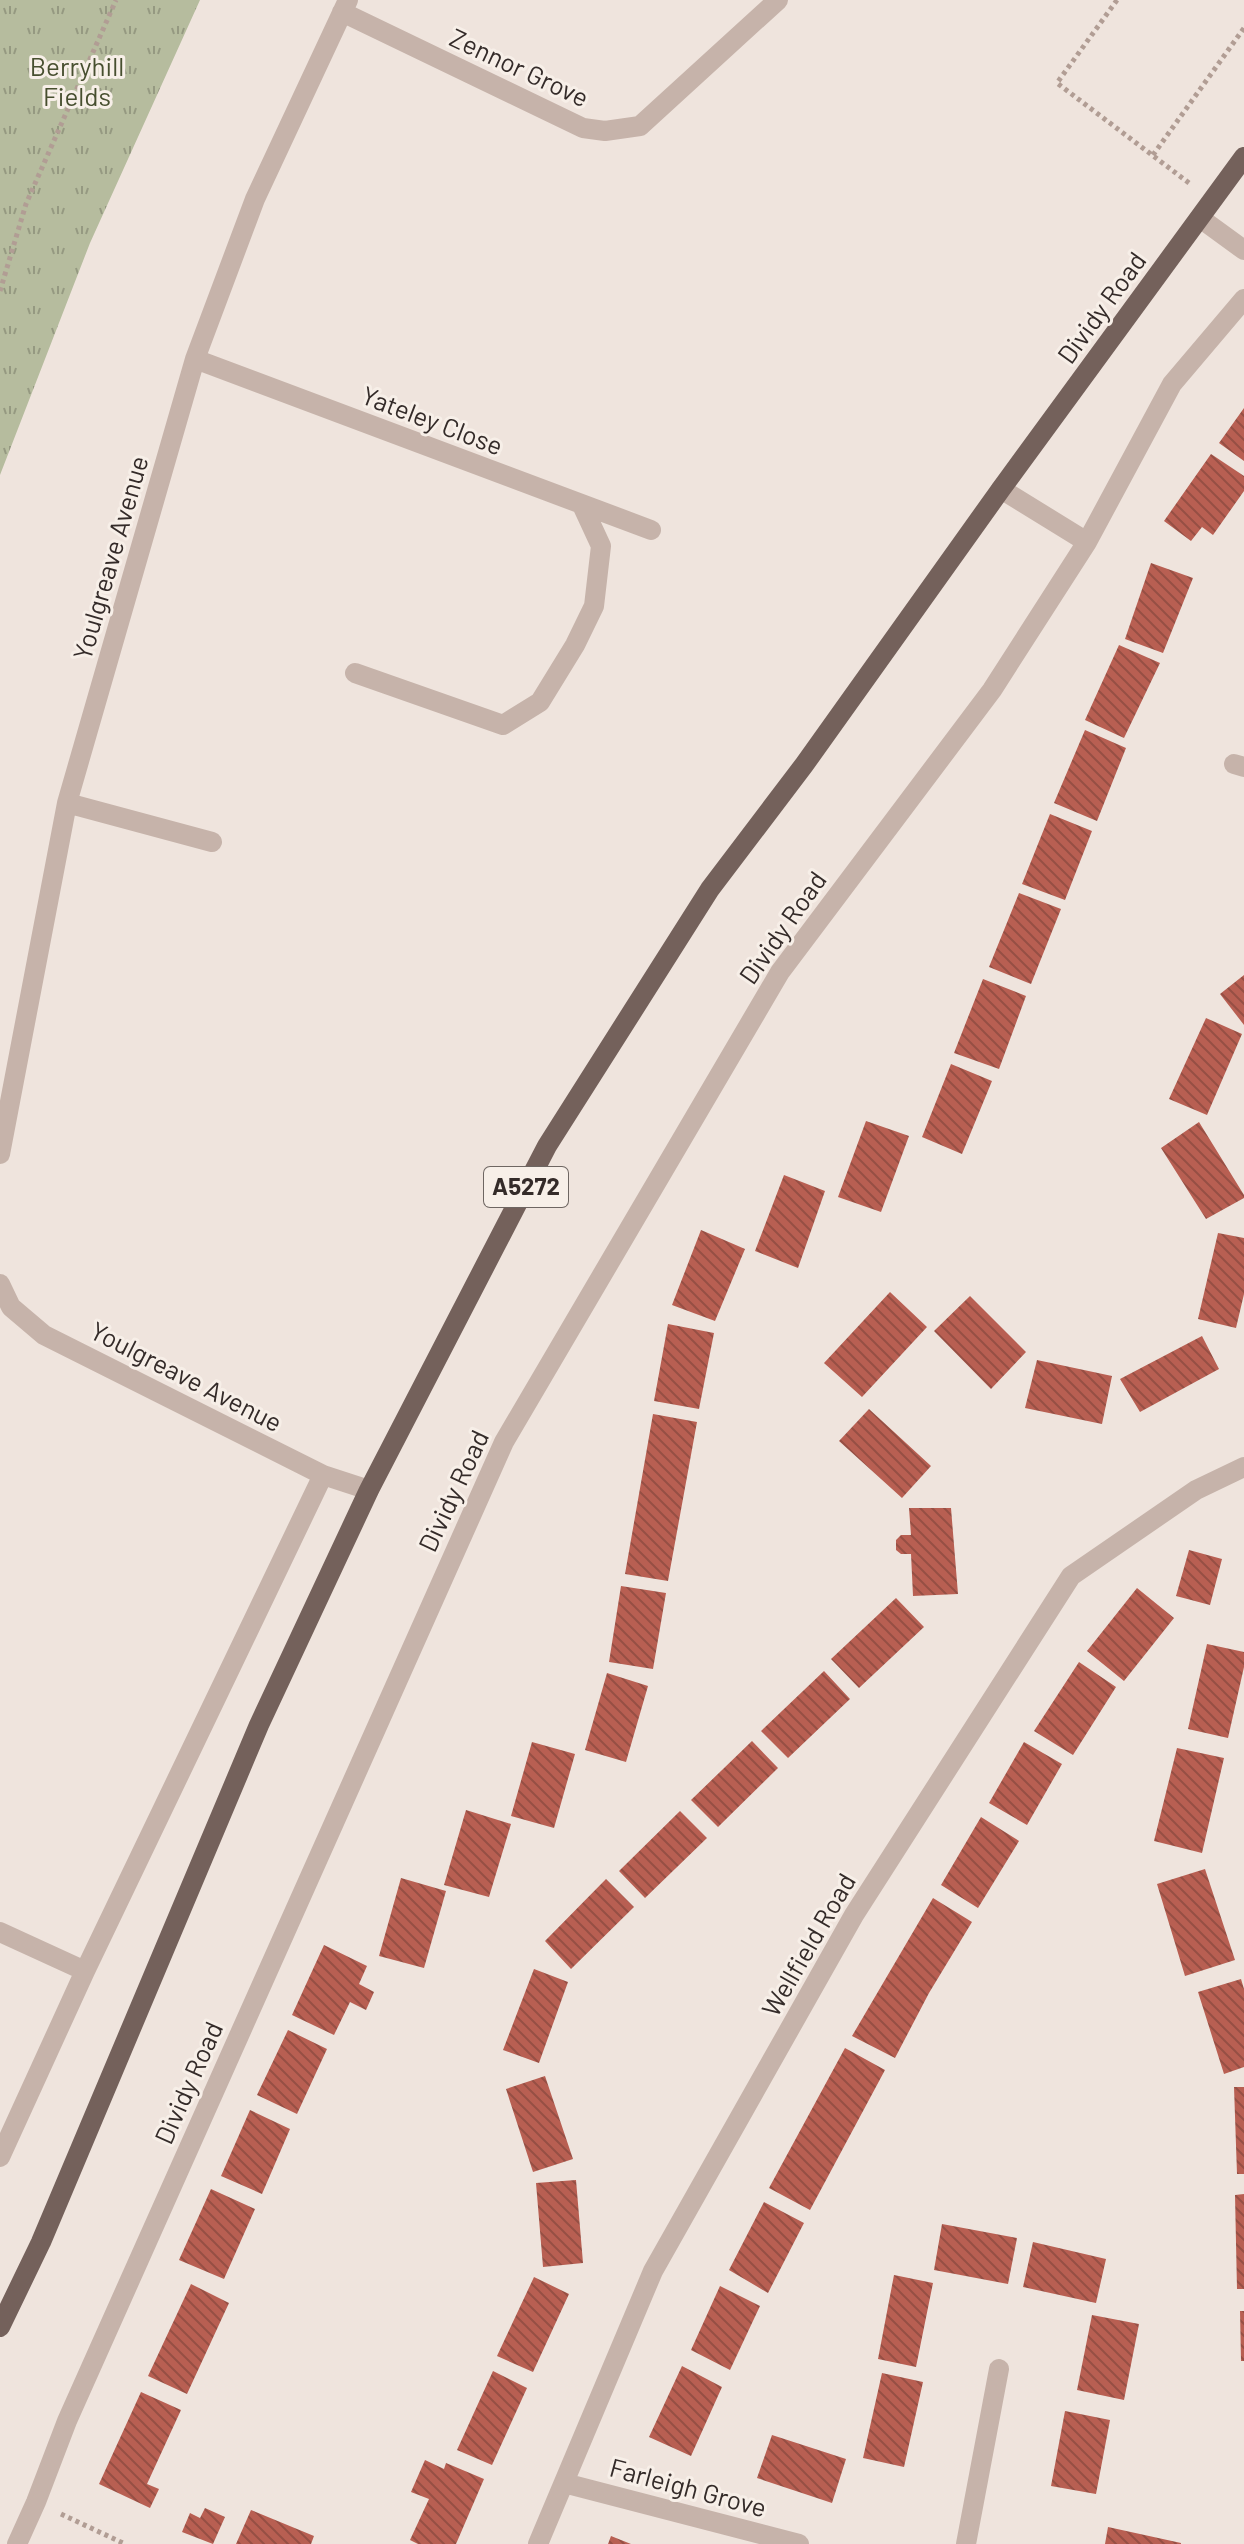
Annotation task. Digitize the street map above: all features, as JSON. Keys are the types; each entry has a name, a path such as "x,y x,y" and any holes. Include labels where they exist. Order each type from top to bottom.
{"main road":[{"name":"Dividy Road","path":"0,2327 41,2242 259,1725 369,1490 547,1146 710,889 804,765 1244,157"}],"street":[{"name":"Zennor Grove","path":"345,6 583,128 605,131 640,126 778,0"},
{"name":"Youlgreave Avenue","path":"0,1154 67,803 195,359 255,199 345,6"},
{"path":"1200,218 1244,250"},
{"name":"Dividy Road","path":"17,2544 67,2421 504,1442 780,972 992,690 1087,542 1172,384 1244,299"},
{"name":"Yateley Close","path":"195,359 651,530"},
{"path":"1001,489 1087,542"},
{"path":"355,673 503,725 540,702 575,645 594,606 601,546 582,505"},
{"path":"67,803 212,842"},
{"name":"Youlgreave Avenue","path":"0,1284 11,1307 44,1335 323,1475 369,1490"},
{"name":"Wellfield Road","path":"538,2544 653,2271 854,1915 1071,1576 1196,1490 1244,1467"},
{"path":"0,2157 85,1971 323,1475"},
{"path":"0,1932 85,1971"},
{"path":"966,2544 999,2369"},
{"name":"Farleigh Grove","path":"564,2483 799,2544"}],"path":[{"path":"0,291 26,204 116,0"},
{"path":"1117,0 1057,83 1212,200"},
{"path":"1153,155 1244,28"},
{"path":"36,2502 125,2544"}],"green space":[{"name":"Berryhill Fields","path":"0,0 200,0 90,243 0,475"}],"building":[{"path":"1244,408 1244,461 1219,443"},
{"path":"1211,454 1244,476 1244,491 1213,535 1202,527 1191,541 1164,521"},
{"path":"1151,563 1193,578 1163,653 1125,639"},
{"path":"1119,645 1160,663 1124,738 1085,720"},
{"path":"1085,730 1126,748 1097,821 1054,803"},
{"path":"1050,814 1092,831 1065,900 1022,884"},
{"path":"1019,893 1061,909 1031,984 989,967"},
{"path":"1244,975 1244,1025 1220,994"},
{"path":"983,979 1026,996 999,1069 954,1053"},
{"path":"1206,1018 1242,1034 1207,1115 1169,1099"},
{"path":"951,1064 992,1081 962,1154 922,1137"},
{"path":"866,1121 909,1136 881,1212 838,1197"},
{"path":"1199,1122 1244,1195 1244,1198 1206,1219 1161,1148"},
{"path":"784,1175 825,1191 798,1268 755,1251"},
{"path":"701,1230 745,1249 715,1321 672,1305"},
{"path":"1218,1233 1244,1238 1244,1294 1236,1328 1198,1319"},
{"path":"890,1292 927,1327 862,1397 824,1363"},
{"path":"970,1296 1026,1352 991,1389 934,1331"},
{"path":"668,1324 714,1333 699,1409 654,1401"},
{"path":"1202,1336 1219,1369 1140,1412 1120,1379"},
{"path":"1037,1360 1112,1376 1102,1424 1025,1408"},
{"path":"869,1409 931,1466 902,1498 839,1441"},
{"path":"653,1414 697,1422 668,1581 625,1574"},
{"path":"909,1508 951,1508 958,1594 913,1596 911,1554 901,1554 896,1550 896,1540 901,1535 911,1535"},
{"path":"1189,1550 1222,1559 1210,1605 1176,1596"},
{"path":"621,1586 666,1593 653,1669 609,1662"},
{"path":"1137,1588 1174,1618 1124,1681 1087,1651"},
{"path":"896,1598 924,1627 859,1688 831,1659"},
{"path":"1207,1644 1244,1652 1244,1667 1228,1738 1188,1729"},
{"path":"1079,1662 1116,1687 1073,1755 1034,1731"},
{"path":"824,1671 850,1699 788,1758 761,1731"},
{"path":"607,1673 648,1686 626,1762 585,1750"},
{"path":"752,1741 778,1768 718,1827 691,1800"},
{"path":"532,1742 575,1754 554,1828 511,1816"},
{"path":"1024,1742 1062,1764 1027,1825 989,1803"},
{"path":"1177,1748 1224,1758 1202,1853 1154,1841"},
{"path":"466,1810 511,1824 489,1897 444,1885"},
{"path":"680,1811 707,1838 645,1898 619,1871"},
{"path":"981,1817 1019,1841 978,1908 941,1885"},
{"path":"1205,1869 1235,1960 1185,1976 1157,1884"},
{"path":"401,1878 446,1891 424,1968 379,1956"},
{"path":"606,1879 634,1907 571,1969 545,1941"},
{"path":"933,1898 972,1922 929,1993 895,2058 852,2036"},
{"path":"324,1945 367,1966 359,1984 374,1992 366,2010 350,2002 334,2035 292,2015"},
{"path":"534,1969 568,1982 539,2063 503,2050"},
{"path":"1241,1979 1244,1989 1244,2067 1224,2074 1198,1992"},
{"path":"288,2030 327,2049 297,2114 257,2095"},
{"path":"845,2048 885,2070 810,2210 769,2188"},
{"path":"545,2076 573,2159 533,2172 506,2089"},
{"path":"1234,2087 1244,2087 1244,2174 1237,2174"},
{"path":"250,2110 290,2129 262,2194 221,2176"},
{"path":"576,2180 583,2263 543,2267 536,2183"},
{"path":"211,2189 255,2209 224,2279 179,2260"},
{"path":"1244,2194 1244,2289 1237,2289 1235,2195"},
{"path":"764,2202 804,2223 768,2293 729,2270"},
{"path":"942,2224 1017,2238 1008,2284 934,2270"},
{"path":"1033,2242 1106,2259 1096,2303 1023,2287"},
{"path":"894,2275 933,2283 916,2367 878,2359"},
{"path":"534,2277 569,2294 533,2372 497,2356"},
{"path":"191,2284 229,2303 187,2394 148,2376"},
{"path":"720,2286 760,2306 730,2370 691,2350"},
{"path":"1240,2311 1244,2311 1244,2361 1241,2361"},
{"path":"1092,2315 1139,2324 1124,2400 1077,2390"},
{"path":"682,2366 722,2387 691,2456 649,2437"},
{"path":"493,2371 527,2388 492,2465 457,2450"},
{"path":"882,2373 923,2382 904,2467 863,2458"},
{"path":"141,2392 181,2410 147,2484 159,2489 150,2508 99,2484"},
{"path":"1065,2411 1110,2420 1096,2494 1051,2486"},
{"path":"772,2435 846,2459 832,2503 757,2478"},
{"path":"425,2460 444,2469 446,2463 484,2479 456,2544 418,2544 410,2540 429,2499 411,2492"},
{"path":"205,2508 225,2517 213,2544 182,2532 190,2513 200,2518"},
{"path":"251,2510 314,2536 311,2544 236,2544"},
{"path":"1108,2527 1181,2543 1181,2544 1105,2544"},
{"path":"611,2536 631,2544 608,2544"}]}
